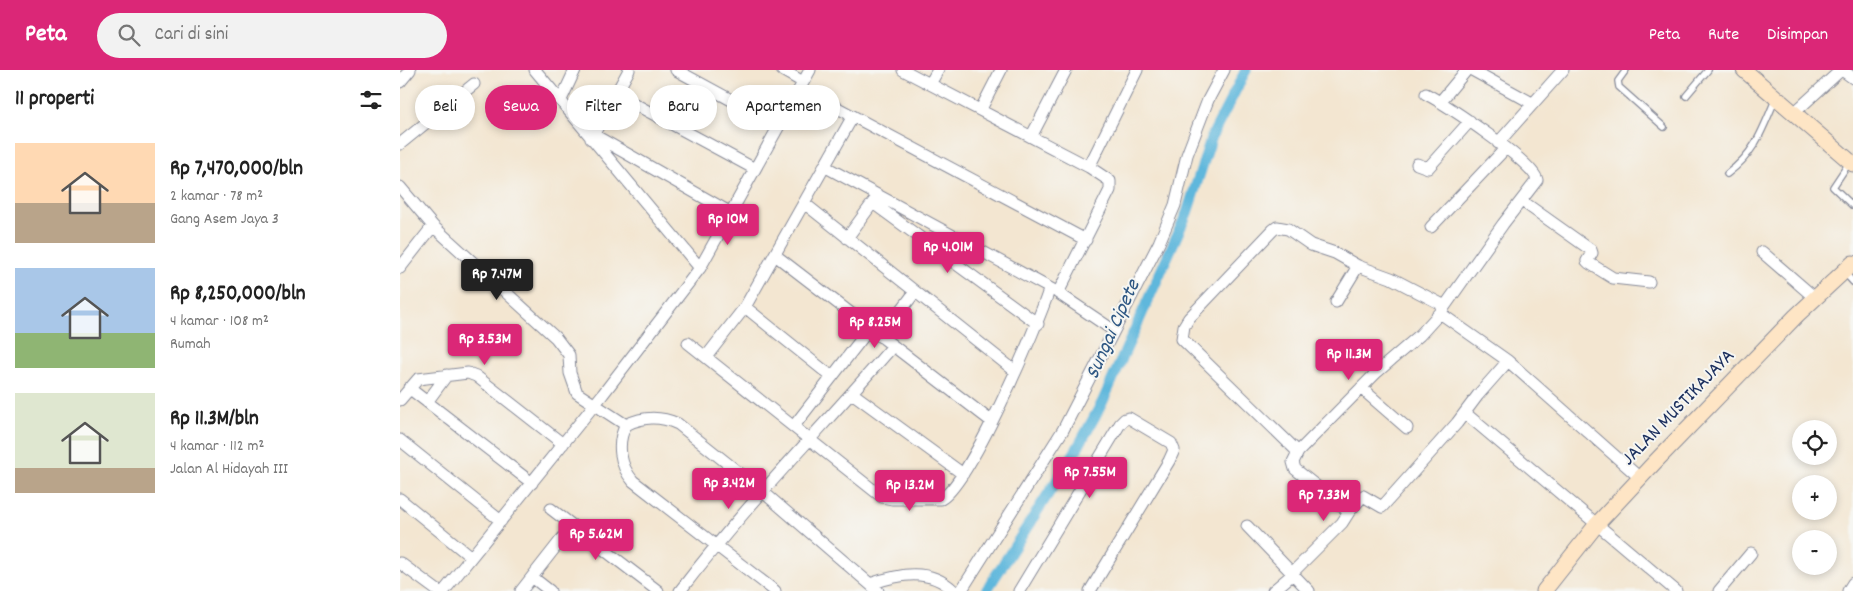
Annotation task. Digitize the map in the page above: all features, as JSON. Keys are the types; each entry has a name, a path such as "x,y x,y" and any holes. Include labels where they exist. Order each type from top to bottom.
{"main road":[{"path":"1744,70 1851,162"},
{"name":"JALAN MUSTIKAJAYA","path":"1544,591 1597,524 1640,478 1815,298 1850,272"}],"street":[{"path":"400,82 410,70"},
{"path":"535,70 700,268"},
{"path":"561,100 575,70"},
{"path":"620,85 628,70"},
{"path":"676,70 727,98"},
{"path":"782,70 804,82"},
{"path":"802,85 810,70"},
{"path":"688,343 878,494 886,498 941,499 963,474 1054,291 1086,240 1111,186 1110,181 1088,167 981,109 903,70"},
{"path":"930,84 938,70"},
{"path":"981,109 1001,70"},
{"path":"1031,136 1066,70"},
{"path":"1088,167 1137,70"},
{"path":"961,591 1064,430 1172,213 1187,155 1208,100 1224,70"},
{"path":"1431,227 1502,146 1532,104 1563,70"},
{"path":"1794,113 1842,70 1853,78"},
{"path":"1440,102 1468,71 1532,104"},
{"path":"400,144 474,84"},
{"path":"1349,512 1296,469 1293,462 1298,452 1361,388 1420,335 1442,310 1497,231 1535,184 1537,177 1502,146 1470,122 1426,94"},
{"path":"640,107 755,169"},
{"path":"840,109 1086,240"},
{"path":"706,357 745,307 852,116"},
{"path":"1417,164 1428,168 1470,122"},
{"path":"592,137 596,130"},
{"path":"444,591 700,268 777,130"},
{"path":"592,137 731,213"},
{"path":"824,166 876,199 1054,291 1114,330"},
{"path":"400,187 433,226 556,338 569,355 570,373 577,393 626,425"},
{"path":"847,238 876,199"},
{"path":"876,199 1038,324"},
{"path":"1522,201 1591,250 1593,252 1587,261 1589,264 1613,278 1649,282"},
{"path":"804,203 1015,371"},
{"path":"400,268 433,226"},
{"path":"1298,452 1182,339 1184,326 1277,228 1288,229 1311,244 1335,253 1358,266 1390,278 1442,310 1508,361 1640,478"},
{"path":"1762,252 1815,298"},
{"path":"775,255 991,421"},
{"path":"1336,302 1358,266"},
{"path":"881,337 915,292"},
{"path":"745,307 832,377"},
{"path":"794,426 870,328"},
{"path":"680,591 762,491 811,439 892,346"},
{"path":"1273,591 1342,523 1363,496 1382,507 1508,361"},
{"path":"400,400 418,379 468,373 476,376 562,444"},
{"path":"427,402 447,375"},
{"path":"409,388 532,482"},
{"path":"1361,388 1407,428"},
{"path":"852,393 963,474"},
{"path":"1465,413 1676,591"},
{"path":"776,591 627,474 621,454 622,433 626,425 650,418 668,420 678,424 762,491 874,588 892,577 921,574 935,578 954,591"},
{"path":"1019,591 1120,424 1125,418 1129,418 1171,443 1174,450 1090,591"},
{"path":"400,440 501,521"},
{"path":"400,499 471,557"},
{"path":"551,509 658,591"},
{"path":"521,591 572,526"},
{"path":"1247,526 1309,591"},
{"path":"1719,591 1751,553"},
{"path":"400,563 438,591"},
{"path":"532,577 550,591"},
{"path":"1848,591 1853,583"}],"lane":[{"path":"1626,70 1618,81 1619,87 1664,127"},
{"path":"1686,96 1708,70"},
{"path":"1727,174 1743,162 1751,151 1762,132 1776,99"},
{"path":"1851,162 1832,187 1853,206"}],"waterway":[{"name":"Sungai Cipete","path":"986,591 1077,449 1102,403 1187,213 1212,136 1246,70"}]}
